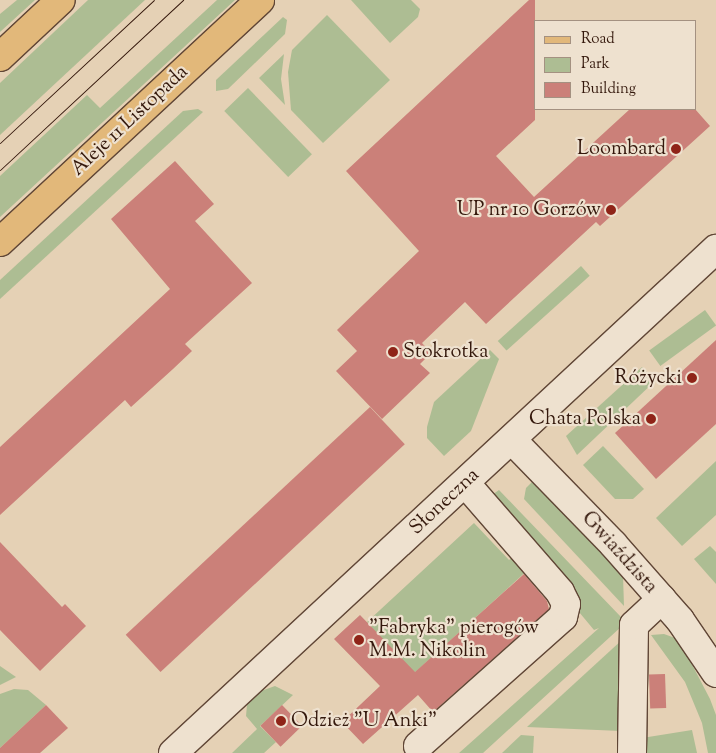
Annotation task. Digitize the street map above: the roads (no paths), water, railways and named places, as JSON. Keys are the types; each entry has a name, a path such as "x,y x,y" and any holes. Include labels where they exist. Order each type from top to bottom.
{"main road":[{"path":"0,57 61,0"},
{"name":"Aleje 11 Listopada","path":"0,242 260,0"}],"street":[{"name":"Słoneczna","path":"173,753 466,484 716,249"},
{"name":"Gwiaździsta","path":"512,440 613,544 698,644 716,673"},
{"path":"418,746 563,617 566,604 560,592 466,484"},
{"path":"632,753 634,624 662,600"}],"tram line":[{"path":"0,143 154,0"},
{"path":"0,170 183,0"}],"place":[{"name":"Loombard","path":"676,149"},
{"name":"UP nr 10 Gorzów","path":"611,210"},
{"name":"Stokrotka","path":"393,352"},
{"name":"Różycki","path":"692,378"},
{"name":"Chata Polska","path":"651,419"},
{"name":"\"Fabryka\" pierogów M.M. Nikolin","path":"359,640"},
{"name":"Odzież \"U Anki\"","path":"281,721"}]}
